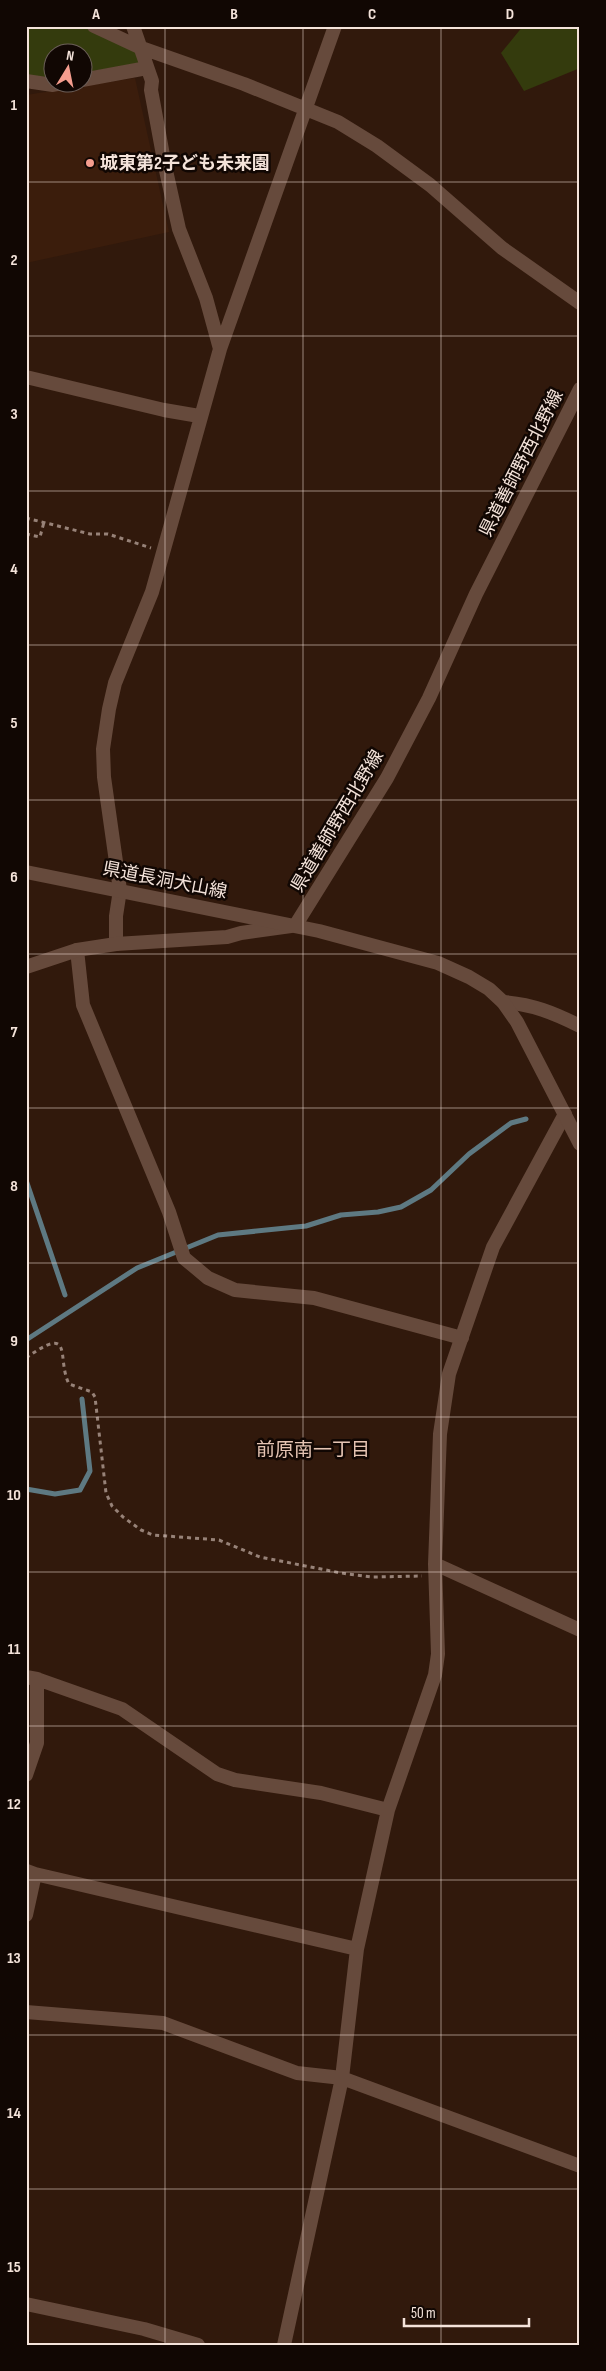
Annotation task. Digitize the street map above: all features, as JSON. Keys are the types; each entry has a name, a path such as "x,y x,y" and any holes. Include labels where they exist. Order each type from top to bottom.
{"street":[{"path":"94,26 139,47 244,84 306,111 338,122 377,146 430,185 502,248 580,303"},
{"path":"133,26 152,81 151,90 164,166 179,229 206,298 220,349"},
{"path":"116,944 116,916 120,890 104,777 104,728 115,683 152,592 199,416 220,349 335,26"},
{"path":"92,78 147,68"},
{"path":"26,81 42,83"},
{"path":"26,377 164,410 199,416"},
{"name":"県道善師野西北野線","path":"295,926 387,778 429,698 476,594 580,389"},
{"name":"県道長洞犬山線","path":"26,872 295,926"},
{"path":"26,967 77,950 116,944 227,937 242,932 295,926 353,939 438,963 489,988 503,1002 517,1022 580,1144"},
{"path":"77,950 83,1005 175,1230 184,1258 208,1278 236,1290 314,1298 462,1338"},
{"path":"503,1002 525,1004 550,1011 580,1026"},
{"path":"284,2345 342,2078 356,1949 388,1810 435,1675 438,1654 435,1569 443,1402 449,1374 493,1247 563,1110"},
{"path":"435,1569 580,1630"},
{"path":"26,1775 37,1743 32,1678 122,1709 217,1774 235,1780 321,1792 388,1810"},
{"path":"26,1916 31,1872 356,1949"},
{"path":"26,2012 163,2023 297,2073 342,2078 580,2166"},
{"path":"26,2304 144,2329 198,2345"}],"path":[{"path":"26,518 90,534 108,534 164,552"},
{"path":"26,534 40,537 44,522"},
{"path":"26,1358 48,1344 56,1344 64,1355 65,1377 69,1384 92,1392 95,1396 106,1493 112,1506 141,1530 168,1538 219,1540 260,1557 341,1573 372,1577 408,1578 435,1569"}],"shaded area":[{"name":"城東第2子ども未来園","path":"135,78 169,232 26,263 26,95 45,92 92,92 92,85"}],"green space":[{"path":"26,26 81,26 136,50 139,63 92,71 92,42 42,42 42,77 26,75"},
{"path":"523,26 580,26 580,68 524,91 501,53"}],"waterway":[{"path":"26,1340 137,1268 218,1235 306,1226 341,1215 378,1212 401,1207 431,1190 469,1154 511,1123 526,1119"},
{"path":"26,1180 65,1295"},
{"path":"26,1489 55,1494 80,1490 90,1471 82,1399"}],"place":[{"name":"城東第2子ども未来園","path":"90,163"}],"district":[{"name":"前原南一丁目","path":"313,1449"}]}
